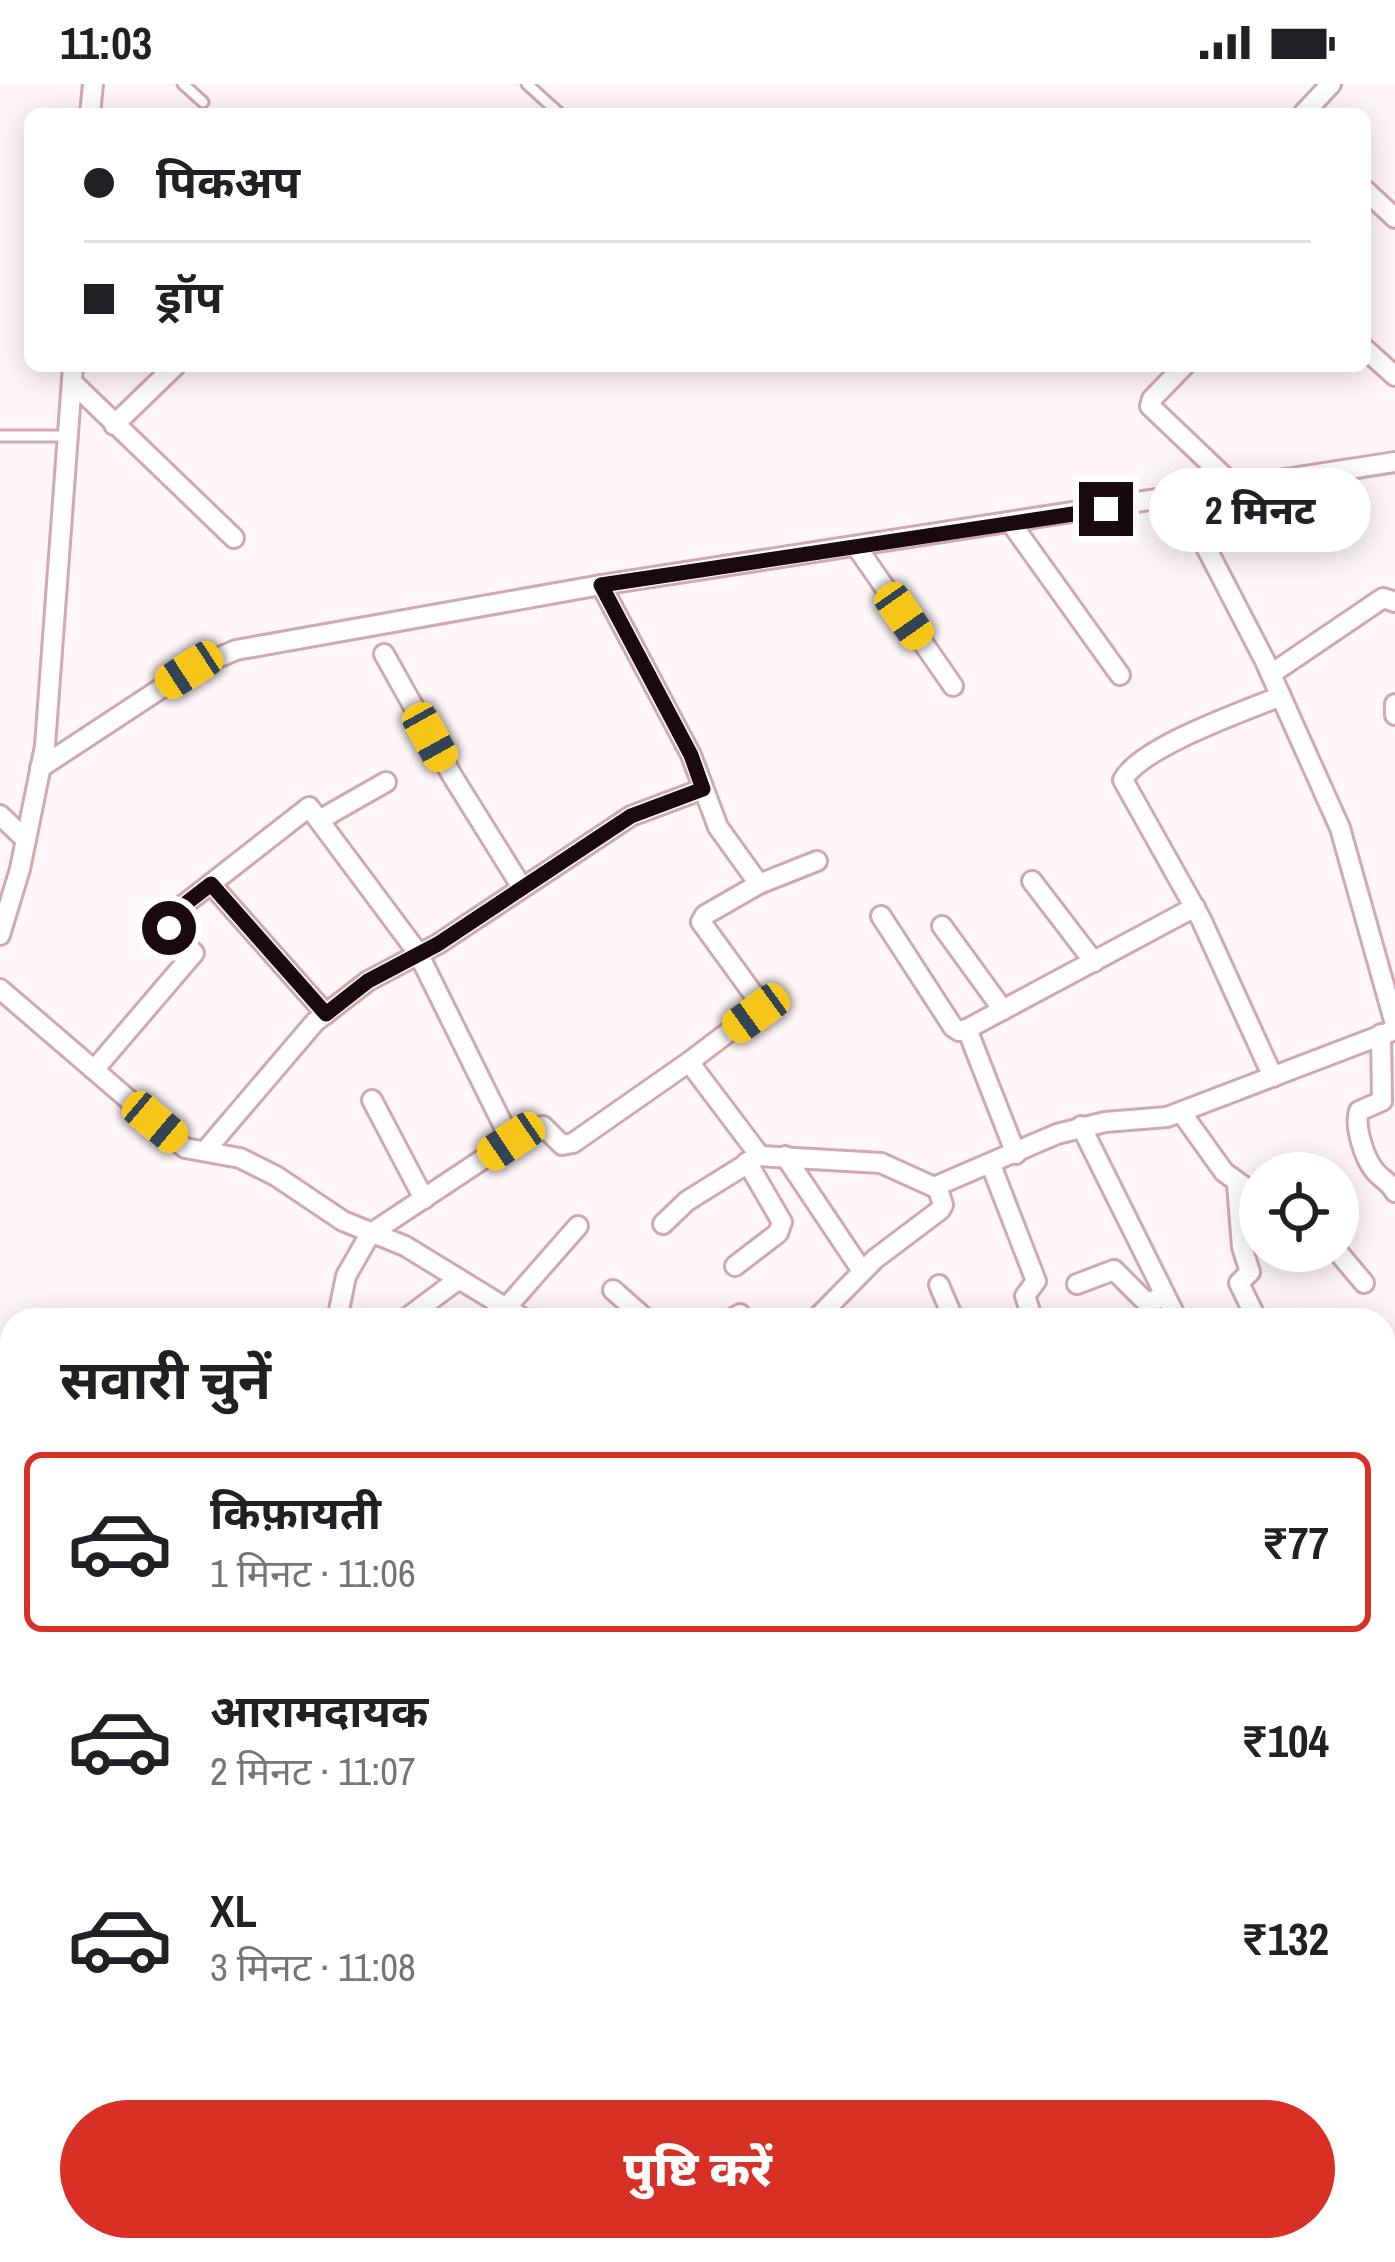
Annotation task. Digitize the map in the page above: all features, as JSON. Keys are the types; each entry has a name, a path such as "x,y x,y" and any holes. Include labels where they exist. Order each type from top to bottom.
{"street":[{"path":"1308,108 1330,84"},
{"path":"1371,196 1395,218"},
{"path":"1371,354 1395,376"},
{"path":"114,425 170,372"},
{"path":"1178,372 1150,406 1236,488"},
{"path":"72,374 114,425 234,538"},
{"path":"0,935 40,768 72,374"},
{"path":"40,768 189,670 236,650 601,585 1395,462"},
{"path":"1180,496 1271,674 1340,828 1390,1029 1389,1101 1359,1111 1356,1123 1372,1168 1395,1192"},
{"path":"1011,523 1120,675"},
{"path":"856,546 953,686"},
{"path":"601,585 691,755 718,827 759,884"},
{"path":"1271,674 1383,598 1395,602"},
{"path":"384,654 521,886"},
{"path":"1273,1077 1195,908 1125,785 1124,775 1172,742 1281,696"},
{"path":"1395,704 1395,715"},
{"path":"321,819 386,782"},
{"path":"205,1151 289,1050 368,981 449,937 631,816 703,789"},
{"path":"94,1070 193,957 194,949 165,922 313,808 418,953 511,1141"},
{"path":"0,815 26,840"},
{"path":"339,1308 346,1276 370,1234 537,1125 562,1145 573,1143 759,1009 757,999 701,922 705,915 759,884 818,861"},
{"path":"1031,881 1094,962"},
{"path":"211,884 326,1014"},
{"path":"881,916 959,1031 1195,908"},
{"path":"942,926 1003,1010"},
{"path":"0,989 185,1148 240,1158 343,1221 405,1246 506,1308 578,1226"},
{"path":"967,1029 1016,1154"},
{"path":"662,1224 687,1201 754,1159 785,1156 881,1163 937,1186 1082,1126 1167,1118 1390,1029"},
{"path":"688,1062 754,1159 782,1222 778,1233 736,1266"},
{"path":"373,1100 424,1198"},
{"path":"1181,1112 1237,1184 1250,1272 1238,1283 1251,1308"},
{"path":"1082,1126 1171,1308"},
{"path":"785,1156 862,1270"},
{"path":"991,1165 1036,1281 1025,1296 1029,1308"},
{"path":"826,1308 862,1270 942,1208 937,1186"},
{"path":"1077,1285 1114,1270 1148,1304 1165,1296"},
{"path":"1355,1272 1364,1283"},
{"path":"420,1308 459,1279"},
{"path":"938,1285 949,1308"},
{"path":"613,1290 633,1308"}],"lane":[{"path":"183,84 202,102"},
{"path":"527,84 553,108"},
{"path":"0,436 67,436"}],"route":[{"path":"169,928 167,918 211,884 326,1014 368,981 438,944 631,816 703,789 691,755 601,585 1106,509"}]}
